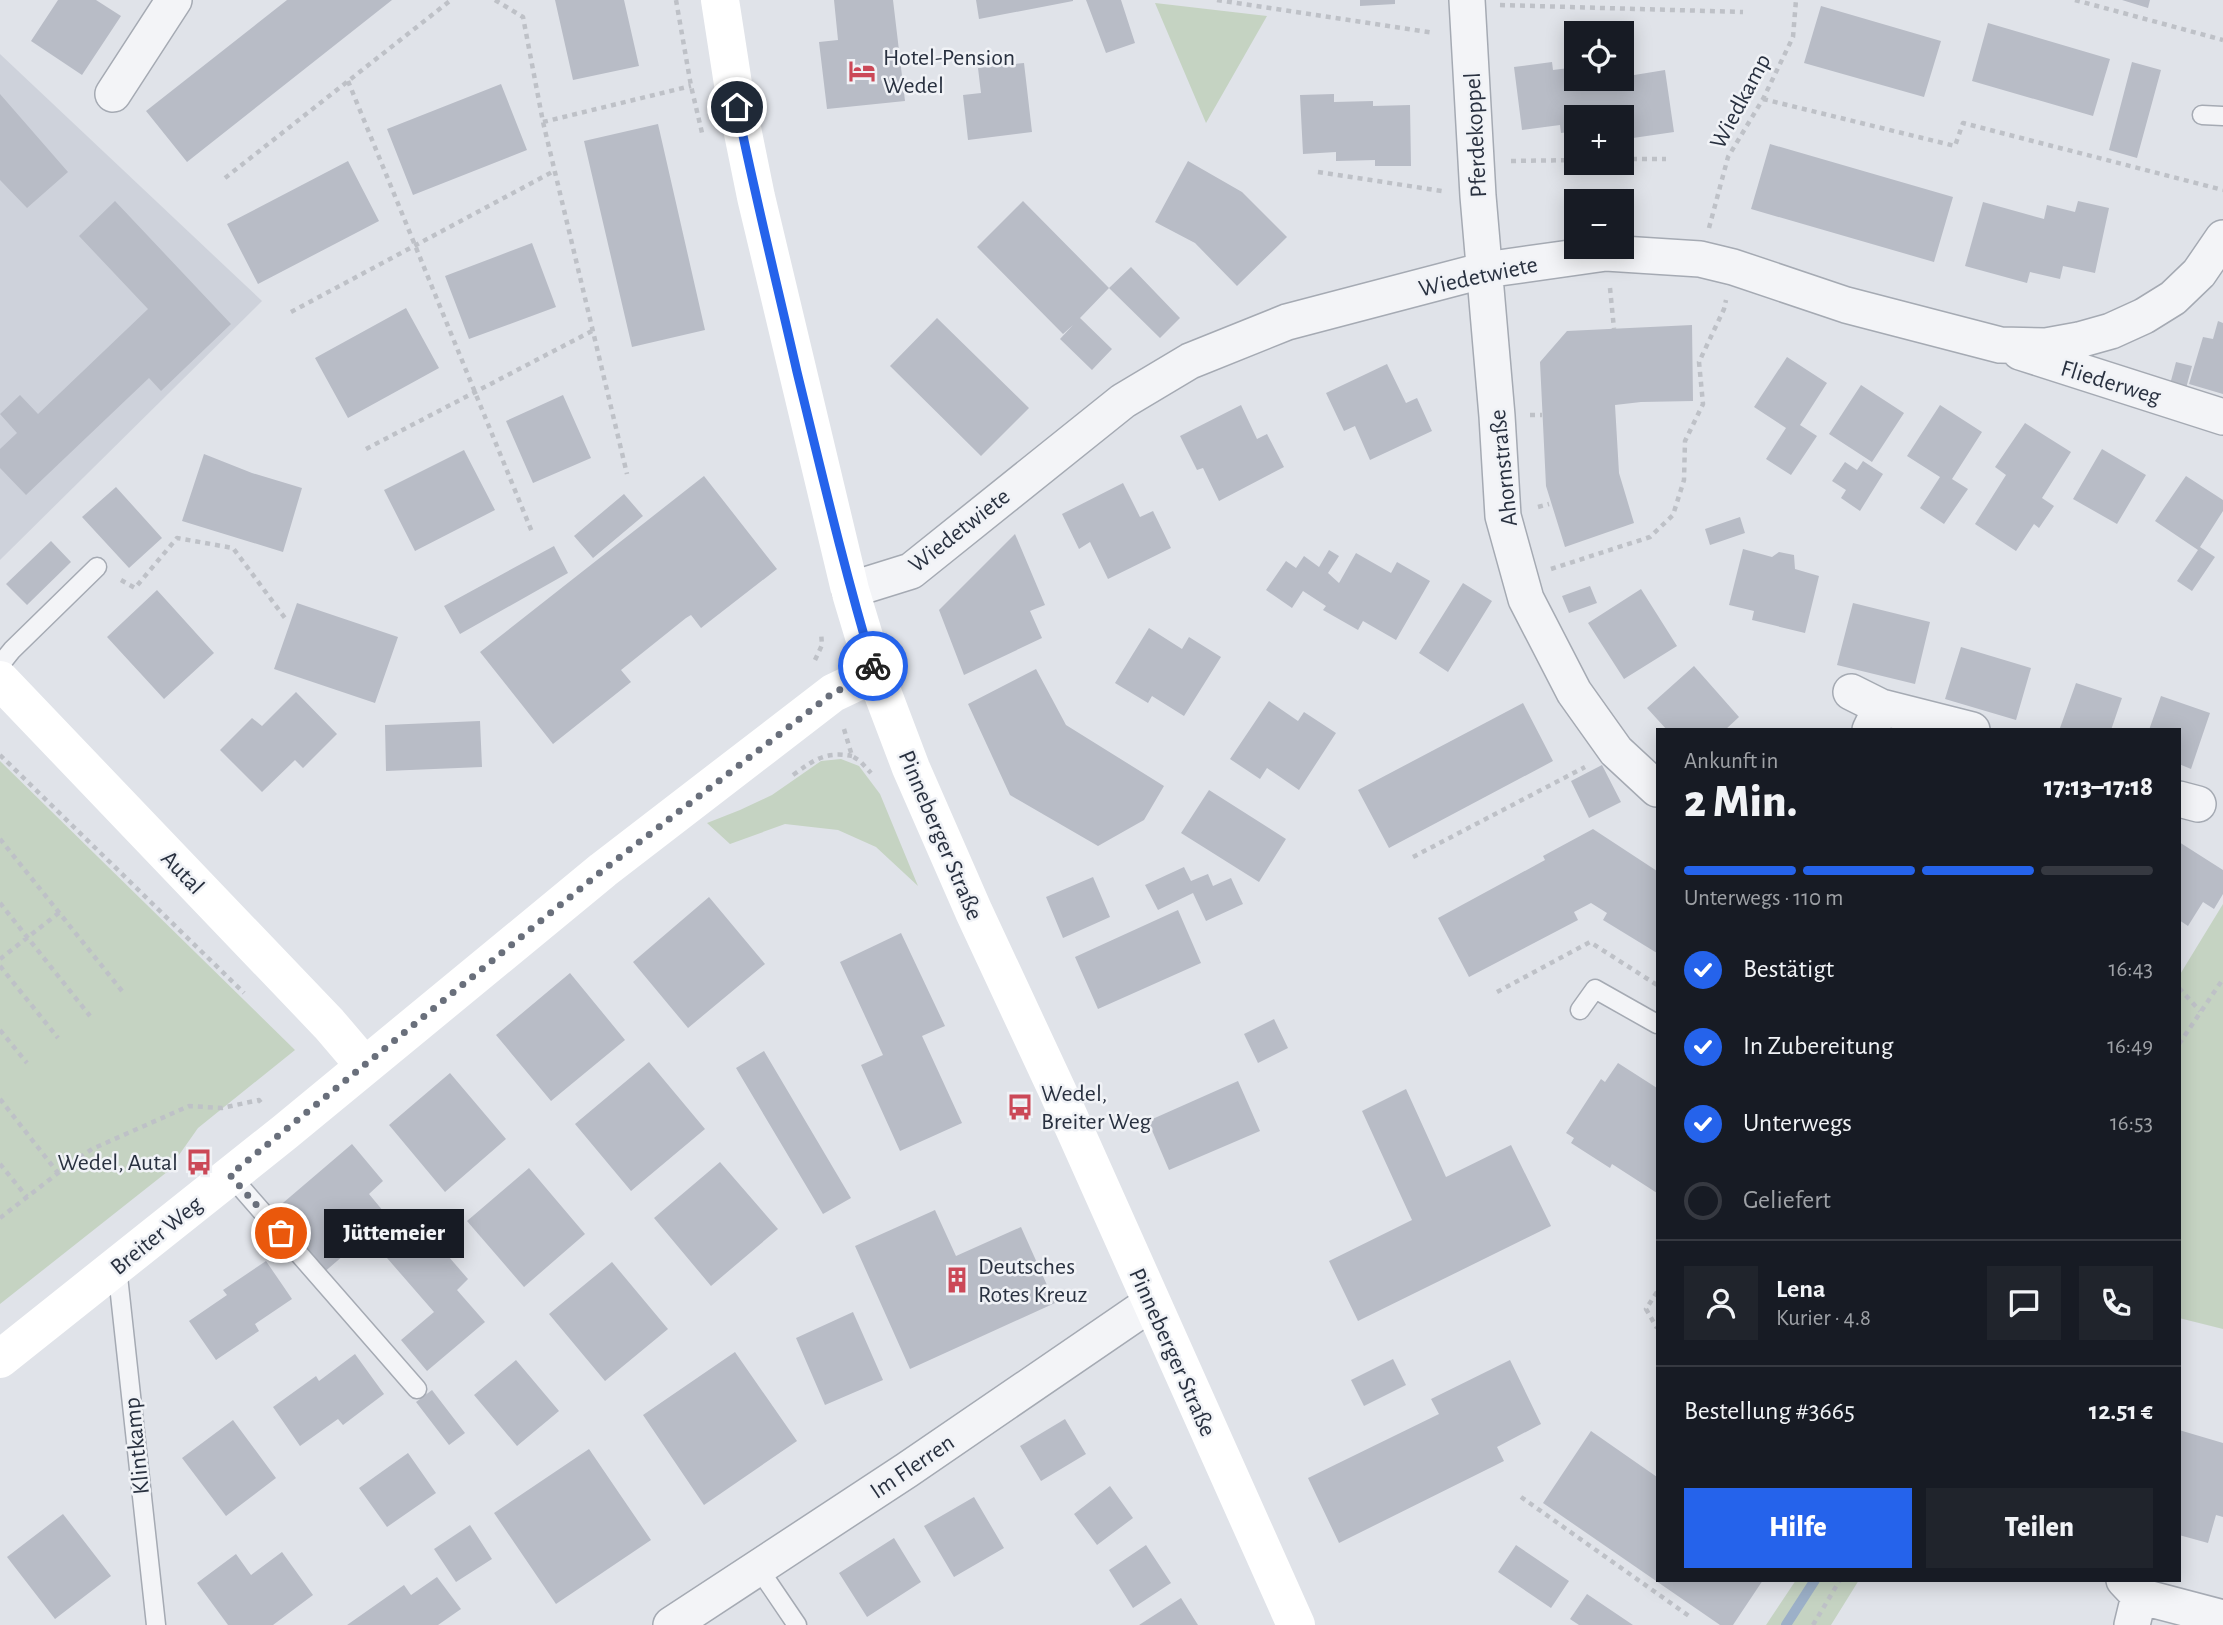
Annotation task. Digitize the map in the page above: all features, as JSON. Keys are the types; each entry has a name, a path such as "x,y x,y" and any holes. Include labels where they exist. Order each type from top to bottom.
{"main road":[{"name":"Pinneberger Straße","path":"719,0 756,197 850,590 875,673 927,804 1296,1625"},
{"name":"Breiter Weg","path":"0,1359 285,1132 603,870 833,693 875,673"},
{"name":"Autal","path":"0,680 365,1065"}],"street":[{"path":"113,94 174,0"},
{"name":"Pferdekoppel","path":"1468,14 1475,161 1485,270"},
{"name":"Wiedetwiete","path":"850,590 911,571 1123,401 1190,361 1287,322 1485,270 1606,253 1717,263 1846,305 2000,345 2046,346 2111,331 2144,316 2173,298 2199,273 2223,238"},
{"name":"Ahornstraße","path":"1485,270 1503,516 1526,599 1574,692 1616,751 1656,788"},
{"name":"Fliederweg","path":"2000,345 2073,371 2223,417"},
{"path":"1867,710 1962,728"},
{"name":"Im Flerren","path":"671,1625 759,1569 1151,1303"},
{"path":"2132,1601 2223,1618"}],"lane":[{"path":"2202,115 2223,116"},
{"path":"0,665 97,566"},
{"path":"1580,1010 1595,989 1656,1023"},
{"path":"230,1175 416,1389"},
{"name":"Klintkamp","path":"117,1266 156,1625"},
{"path":"759,1569 797,1625"}],"path":[{"path":"225,178 451,0"},
{"path":"495,0 523,17 554,171 627,474"},
{"path":"1217,0 1468,14 1743,12"},
{"name":"Wiedkamp","path":"1521,579 1650,537 1673,515 1684,480 1685,441 1703,404 1696,362 1724,309 1717,263 1728,157 1763,99 1793,37 1796,0"},
{"path":"2075,0 2223,40"},
{"path":"348,81 532,532"},
{"path":"543,122 691,86"},
{"path":"1763,99 1955,146 1963,122 2223,190"},
{"path":"1634,159 1666,159"},
{"path":"1475,161 1564,160"},
{"path":"291,312 554,171"},
{"path":"1318,172 1478,196"},
{"path":"366,449 592,331"},
{"path":"97,566 135,588 177,538 233,548 285,618"},
{"path":"1412,857 1616,751"},
{"path":"0,755 253,1002"},
{"path":"0,839 122,991"},
{"path":"0,903 90,1016"},
{"path":"0,959 60,912"},
{"path":"0,966 58,1038"},
{"path":"2181,1041 2223,979"},
{"path":"2181,990 2200,1011"},
{"path":"0,1030 27,1063"},
{"path":"0,1098 58,1173"},
{"path":"0,1218 92,1149 189,1107 222,1108 259,1100 285,1132"},
{"path":"0,1164 27,1197"},
{"path":"1656,1294 1646,1309 1656,1326"},
{"path":"1521,1497 1689,1616"},
{"path":"1812,1625 1839,1582"}],"shaded area":[{"path":"0,54 262,301 0,560"}],"green space":[{"path":"1155,3 1267,16 1206,123"},
{"path":"841,759 859,766 880,794 918,886 876,847 838,830 785,824 730,844 707,823 772,795 821,761"},
{"path":"0,761 295,1050 198,1128 167,1172 0,1304"},
{"path":"2223,904 2223,1329 2181,1318 2181,973"},
{"path":"1795,1582 1858,1582 1831,1625 1766,1625"}],"building":[{"path":"58,0 96,0 121,16 82,75 31,41"},
{"path":"287,0 392,0 187,162 146,111"},
{"path":"555,0 624,0 639,66 573,80"},
{"name":"Hotel-Pension Wedel","path":"834,0 893,0 905,101 827,109 819,42 838,40"},
{"path":"976,0 1073,0 1073,1 979,19"},
{"path":"1086,0 1121,0 1135,43 1106,53"},
{"path":"1360,0 1395,0 1395,4 1360,6"},
{"path":"2122,0 2150,0 2148,8"},
{"path":"1821,6 1941,41 1924,97 1804,63"},
{"path":"1988,23 2110,59 2093,116 1972,81"},
{"path":"1552,62 1553,70 1564,69 1564,91 1634,91 1634,75 1665,70 1674,132 1634,138 1634,105 1564,105 1564,133 1561,133 1560,125 1522,130 1514,67"},
{"path":"2132,62 2161,70 2137,158 2109,150"},
{"path":"1024,63 1032,132 968,140 963,95 981,93 978,68"},
{"path":"501,84 527,150 413,195 387,129"},
{"path":"0,94 68,172 27,208 0,180"},
{"path":"1334,94 1334,102 1373,101 1373,106 1410,105 1411,166 1375,166 1375,160 1336,161 1336,152 1303,154 1300,95"},
{"path":"658,124 705,330 632,347 584,141"},
{"path":"1770,144 1953,197 1934,262 1751,209"},
{"path":"348,161 379,221 258,284 227,224"},
{"path":"1188,161 1242,192 1287,237 1237,286 1195,243 1155,222"},
{"path":"115,201 231,324 161,391 149,378 26,495 0,468 0,449 17,433 0,414 20,395 38,414 148,309 79,236"},
{"path":"1023,201 1109,288 1080,318 1112,349 1092,370 1060,339 1073,325 1063,334 977,247"},
{"path":"2078,201 2109,208 2095,273 2063,266 2060,279 2030,272 2027,283 1965,266 1983,202 2044,219 2047,205 2075,212"},
{"path":"532,243 556,307 469,339 445,276"},
{"path":"1131,267 1180,318 1160,338 1109,288"},
{"path":"406,308 439,368 348,418 315,358"},
{"path":"937,318 1029,408 981,456 890,366"},
{"path":"2218,321 2223,323 2223,394 2189,384 2203,337 2213,339"},
{"path":"1692,325 1693,401 1615,405 1619,473 1634,523 1565,547 1546,486 1540,362 1567,331"},
{"path":"1787,357 1827,383 1800,425 1817,436 1791,475 1766,459 1786,428 1754,407"},
{"path":"2176,362 2192,366 2185,392 2169,388"},
{"path":"1387,364 1406,403 1417,398 1432,431 1370,460 1355,426 1344,431 1326,393"},
{"path":"1861,385 1904,413 1872,462 1829,434"},
{"path":"563,395 591,458 533,483 506,421"},
{"path":"1241,405 1257,439 1267,434 1284,467 1219,501 1203,468 1197,470 1180,436"},
{"path":"1940,405 1982,432 1952,479 1968,489 1944,524 1920,508 1940,477 1907,456"},
{"path":"2025,423 2071,452 2042,498 2054,506 2039,528 2034,524 2016,551 1975,524 2006,475 1995,467"},
{"path":"2102,449 2146,475 2117,524 2073,499"},
{"path":"464,450 495,510 415,551 384,490"},
{"path":"204,454 252,473 302,488 283,552 182,521"},
{"path":"1863,461 1883,474 1860,511 1841,498 1846,490 1832,481 1845,462 1857,470"},
{"path":"704,476 777,569 701,628 691,615 686,618 621,670 631,682 553,744 480,652"},
{"path":"2186,476 2223,500 2223,511 2200,547 2215,557 2192,591 2177,581 2198,550 2155,521"},
{"path":"1123,483 1140,517 1153,511 1171,548 1108,579 1090,542 1079,549 1062,514"},
{"path":"116,487 162,538 129,568 82,517"},
{"path":"624,494 643,516 593,558 574,536"},
{"path":"1740,517 1745,533 1710,545 1705,529"},
{"path":"1015,534 1045,605 1030,611 1042,638 964,675 939,610"},
{"path":"51,541 71,562 27,605 6,584"},
{"path":"554,546 568,573 460,634 444,606"},
{"path":"1743,549 1772,557 1779,552 1794,555 1795,569 1819,576 1805,633 1752,620 1754,611 1729,605"},
{"path":"1329,550 1339,556 1328,573 1339,583 1356,553 1391,573 1397,562 1430,581 1396,640 1363,621 1358,630 1323,610 1326,606 1303,591 1292,608 1266,590 1286,561 1296,568 1304,556 1319,567"},
{"path":"1463,583 1492,601 1448,672 1419,653"},
{"path":"1590,586 1597,603 1569,613 1562,596"},
{"path":"1641,589 1677,646 1624,679 1588,623"},
{"path":"157,590 214,653 164,699 107,637"},
{"path":"297,603 398,637 375,703 274,669"},
{"path":"1853,603 1930,622 1915,684 1837,665"},
{"path":"1149,628 1182,649 1189,637 1221,657 1184,716 1152,696 1148,703 1115,683"},
{"path":"1961,647 2031,668 2016,720 1945,699"},
{"path":"1694,666 1739,717 1727,728 1665,728 1647,708"},
{"path":"1036,669 1066,725 1164,786 1144,820 1098,846 1010,795 968,704"},
{"path":"2076,683 2122,698 2112,728 2060,728"},
{"path":"296,692 337,734 303,768 295,760 262,792 220,750 252,718 262,726"},
{"path":"2161,696 2210,713 2191,769 2181,765 2181,728 2150,728"},
{"path":"1269,701 1298,721 1304,712 1336,733 1299,790 1267,768 1260,779 1230,759"},
{"path":"1523,703 1553,761 1389,848 1358,790"},
{"path":"480,721 482,767 386,771 385,725"},
{"path":"1602,765 1621,802 1589,818 1571,781"},
{"path":"1209,790 1286,839 1259,882 1181,833"},
{"path":"1593,829 1656,870 1656,952 1603,920 1607,913 1591,903 1574,912 1578,920 1469,977 1438,918 1545,860 1543,856"},
{"path":"2181,843 2223,870 2223,894 2214,909 2203,902 2188,926 2181,921"},
{"path":"1184,867 1191,881 1208,874 1213,886 1231,878 1243,904 1206,921 1193,893 1158,910 1145,885"},
{"path":"1093,877 1110,917 1063,938 1046,897"},
{"path":"709,897 765,964 688,1028 633,962"},
{"path":"1178,910 1201,963 1098,1009 1075,957"},
{"path":"901,933 945,1026 922,1036 962,1123 900,1151 861,1065 883,1055 840,962"},
{"path":"570,973 625,1040 551,1101 496,1035"},
{"path":"1274,1019 1288,1048 1258,1063 1244,1034"},
{"path":"764,1051 851,1198 823,1214 736,1068"},
{"path":"649,1062 705,1129 631,1191 575,1124"},
{"path":"1618,1063 1656,1087 1656,1192 1612,1164 1610,1168 1571,1143 1574,1138 1566,1133 1601,1079 1605,1082"},
{"path":"450,1073 506,1139 445,1192 389,1125"},
{"path":"1238,1081 1260,1131 1169,1170 1148,1121"},
{"path":"1406,1089 1446,1177 1511,1145 1551,1226 1358,1321 1329,1261 1412,1220 1362,1111"},
{"path":"352,1144 383,1181 369,1194 388,1217 322,1274 270,1214"},
{"path":"720,1162 778,1229 711,1286 654,1218"},
{"path":"529,1168 585,1234 524,1287 467,1221"},
{"name":"Deutsches Rotes Kreuz","path":"935,1210 956,1256 1021,1227 1055,1303 910,1369 855,1246"},
{"path":"423,1227 468,1279 457,1290 485,1322 427,1371 401,1340 434,1312 387,1258"},
{"path":"266,1261 292,1299 255,1324 259,1331 216,1360 189,1321 227,1295 223,1290"},
{"path":"612,1262 668,1329 605,1381 549,1314"},
{"path":"853,1312 883,1380 825,1405 796,1338"},
{"path":"735,1352 797,1441 704,1505 643,1415"},
{"path":"355,1354 384,1394 343,1425 338,1419 300,1446 273,1407 316,1376 319,1381"},
{"path":"1393,1359 1406,1385 1364,1406 1351,1380"},
{"path":"516,1360 559,1411 517,1446 474,1395"},
{"path":"1510,1360 1541,1424 1497,1447 1504,1461 1339,1543 1308,1478 1439,1414 1431,1399"},
{"path":"432,1390 465,1433 449,1445 416,1402"},
{"path":"1065,1419 1086,1454 1041,1481 1020,1446"},
{"path":"233,1420 276,1478 226,1516 182,1458"},
{"path":"1591,1431 1656,1476 1656,1581 1543,1503"},
{"path":"2181,1431 2223,1443 2223,1517 2216,1515 2208,1543 2181,1536"},
{"path":"589,1449 651,1540 556,1604 494,1513"},
{"path":"408,1453 436,1493 387,1527 359,1488"},
{"path":"1110,1486 1133,1518 1097,1545 1074,1514"},
{"path":"974,1497 1004,1548 954,1577 924,1526"},
{"path":"63,1514 111,1576 55,1619 7,1557"},
{"path":"470,1525 492,1559 456,1582 434,1549"},
{"path":"894,1538 921,1582 867,1617 839,1573"},
{"path":"1146,1545 1171,1583 1133,1608 1109,1570"},
{"path":"1516,1545 1569,1581 1551,1608 1498,1572"},
{"path":"282,1552 313,1595 273,1625 228,1625 197,1583 236,1554 251,1575"},
{"path":"437,1577 461,1609 438,1625 347,1625 404,1585 411,1595"},
{"path":"1658,1582 1762,1582 1733,1625 1720,1625"},
{"path":"1587,1594 1633,1625 1579,1625 1570,1619"},
{"path":"1181,1598 1198,1625 1139,1625"}],"waterway":[{"path":"1786,1625 1814,1582"}],"way so far":[{"path":"281,1233 230,1175 603,870 833,693 875,673 873,666"}],"place":[{"name":"Hotel-Pension Wedel","path":"862,71"},
{"name":"Wedel, Breiter Weg","path":"1020,1107"},
{"name":"Wedel, Autal","path":"199,1162"},
{"name":"Jüttemeier","path":"281,1233"},
{"name":"Deutsches Rotes Kreuz","path":"957,1280"}],"route":[{"path":"737,107 829,507 873,666"}]}
